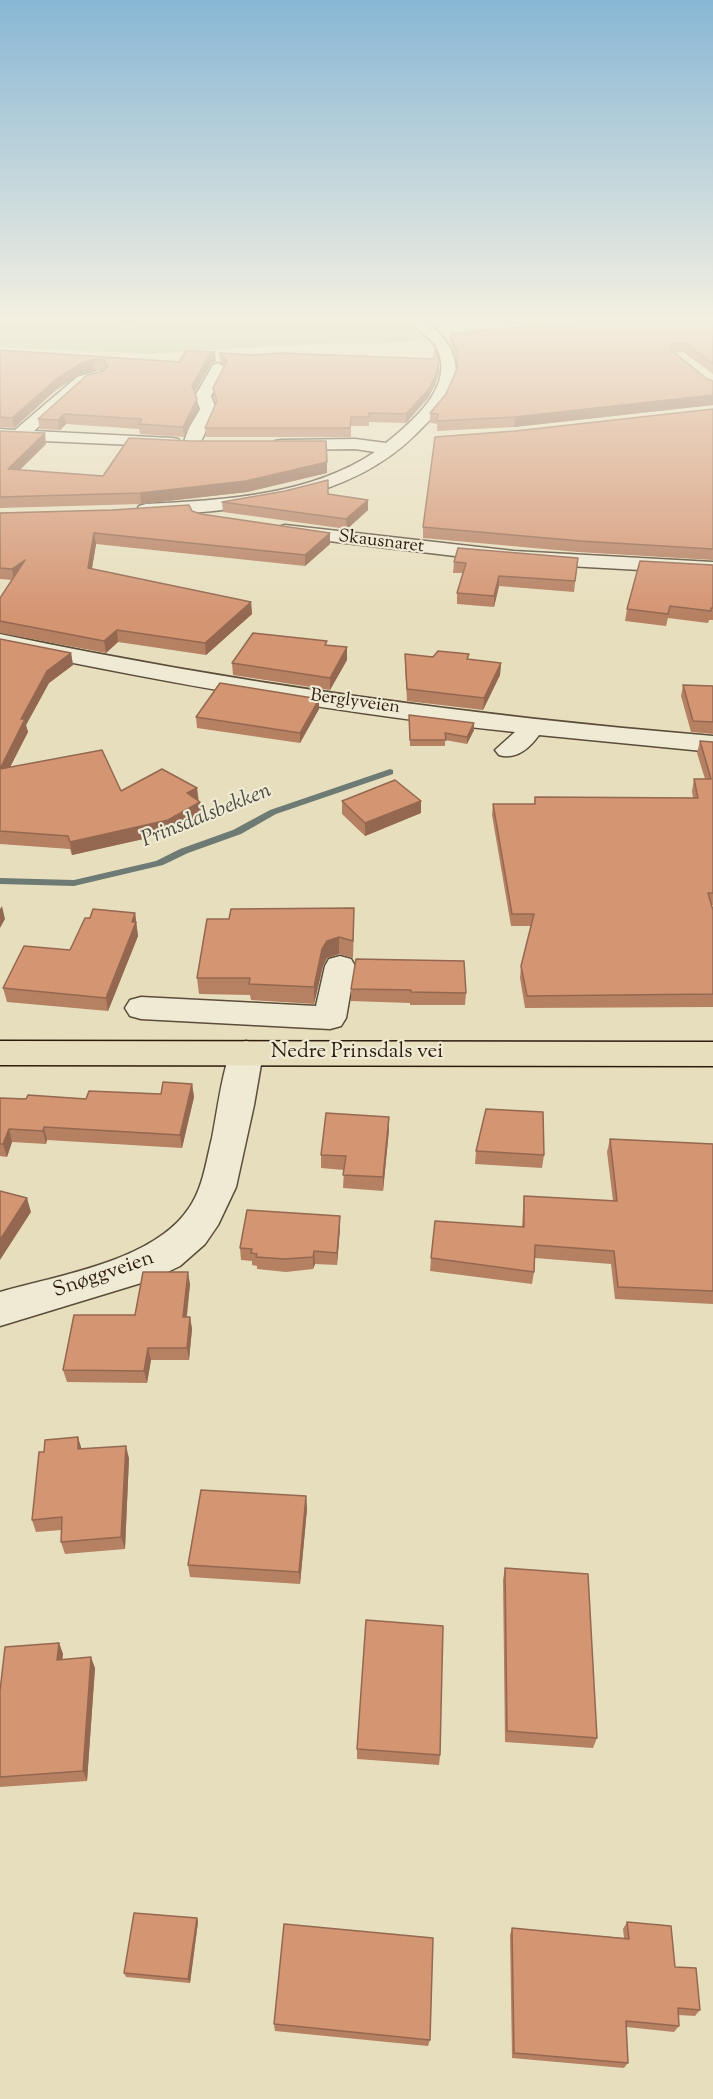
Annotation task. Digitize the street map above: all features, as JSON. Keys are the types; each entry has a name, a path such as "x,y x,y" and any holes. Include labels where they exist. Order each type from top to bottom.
{"main road":[{"name":"Nedre Prinsdals vei","path":"0,1053 713,1054"}],"street":[{"path":"19,435 37,419"},
{"path":"192,444 202,419"},
{"path":"133,511 178,509 267,497 319,484 358,470 396,444 419,419"},
{"path":"0,434 213,444"},
{"path":"263,445 396,444 426,440"},
{"path":"178,509 234,522"},
{"name":"Skausnaret","path":"268,528 405,546 510,565 713,568"},
{"name":"Berglyveien","path":"0,640 157,674 232,686 533,725 713,744"},
{"path":"508,750 524,738 533,725"},
{"name":"Nedre Prinsdals vei","path":"141,1008 330,1018 340,966"},
{"name":"Snøggveien","path":"0,1309 137,1269 166,1255 192,1233 205,1215 218,1187 237,1105 246,1053"}],"building":[{"path":"142,419 187,419 183,427 139,424"},
{"path":"209,419 351,419 350,428 205,428"},
{"path":"437,419 477,419 437,421"},
{"path":"623,419 713,419 713,549 580,541 423,527 435,437"},
{"path":"0,431 45,433 8,469 103,476 129,438 191,441 326,441 327,462 246,481 140,493 0,497"},
{"path":"328,480 328,494 368,500 346,519 222,502 285,491"},
{"path":"189,505 192,511 201,514 330,533 305,555 94,533 88,568 251,602 205,643 117,630 104,641 0,621 0,598 25,560 12,569 0,568 0,513"},
{"path":"458,548 578,558 575,581 499,576 494,596 457,593 466,563 454,562"},
{"path":"640,561 713,565 713,608 711,611 670,606 668,614 627,609"},
{"path":"253,633 327,641 325,645 347,647 330,678 232,663"},
{"path":"0,639 71,653 47,671 21,719 25,719 0,769"},
{"path":"438,651 469,654 467,659 501,663 484,698 407,689 405,654 433,657"},
{"path":"220,683 319,699 300,733 196,717"},
{"path":"683,685 713,686 713,722 693,721"},
{"path":"409,715 474,723 467,737 445,733 446,740 410,740"},
{"path":"700,741 713,742 713,893 708,893 713,910 713,994 527,996 521,966 534,914 512,914 493,804 535,804 535,797 698,798 694,779 711,779"},
{"path":"102,750 121,791 162,769 197,788 187,793 200,802 168,820 70,842 68,836 0,831 0,769"},
{"path":"395,780 421,801 365,823 342,801"},
{"path":"354,908 353,941 339,937 327,941 322,949 314,987 249,984 250,978 197,978 207,919 229,919 231,909"},
{"path":"93,909 135,913 132,922 136,922 106,998 3,988 24,946 70,950 85,918 90,918"},
{"path":"356,959 464,961 466,993 351,989"},
{"path":"163,1082 192,1084 180,1135 44,1127 43,1131 9,1129 3,1144 0,1144 0,1098 26,1099 28,1095 86,1099 89,1091 161,1094"},
{"path":"486,1109 543,1112 544,1155 476,1151"},
{"path":"326,1113 389,1117 383,1177 343,1175 346,1156 321,1155"},
{"path":"610,1139 713,1144 713,1291 618,1287 614,1251 535,1245 534,1272 431,1258 435,1221 524,1227 524,1196 617,1201"},
{"path":"0,1191 27,1198 0,1240"},
{"path":"247,1210 340,1216 337,1253 314,1251 313,1257 285,1259 256,1257 257,1254 251,1253 252,1249 240,1248"},
{"path":"143,1272 188,1272 183,1317 190,1317 187,1348 148,1348 144,1371 63,1370 74,1315 135,1315"},
{"path":"78,1437 78,1449 126,1446 121,1537 61,1542 62,1517 32,1520 39,1452 44,1452 45,1440"},
{"path":"201,1490 306,1496 299,1572 188,1565"},
{"path":"505,1568 588,1574 597,1738 507,1731"},
{"path":"366,1620 443,1626 440,1755 357,1749"},
{"path":"59,1643 57,1660 91,1657 83,1771 0,1777 0,1691 5,1647"},
{"path":"134,1913 197,1918 188,1979 124,1973"},
{"path":"627,1922 671,1926 675,1967 696,1968 700,2010 678,2008 679,2026 626,2021 628,2063 514,2053 512,1928 629,1939"},
{"path":"284,1924 433,1938 430,2040 274,2024"}],"waterway":[{"name":"Prinsdalsbekken","path":"0,881 74,883 159,863 184,851 237,832 273,812 390,772"}]}
